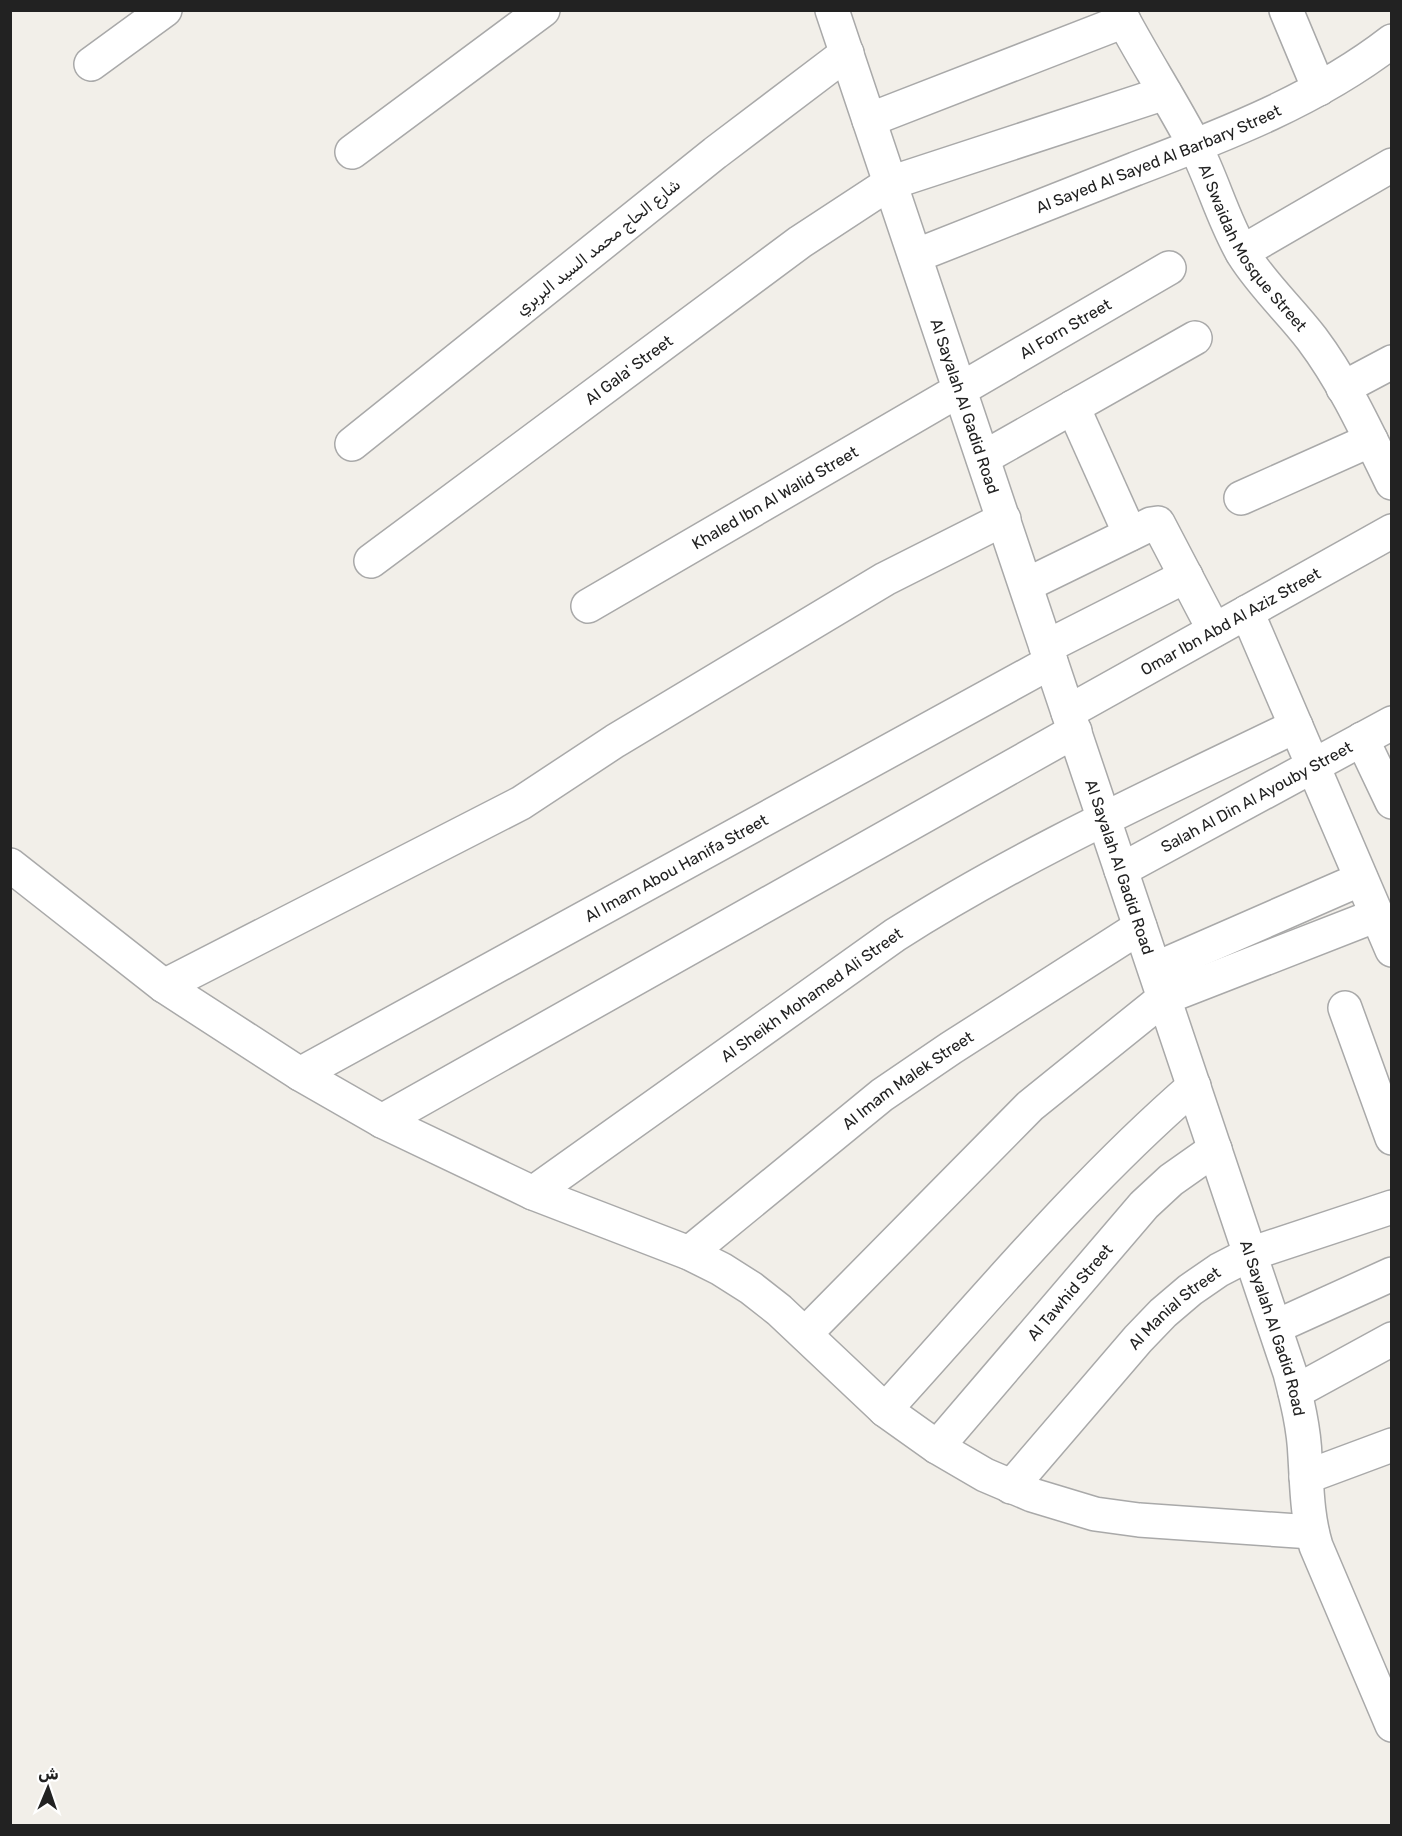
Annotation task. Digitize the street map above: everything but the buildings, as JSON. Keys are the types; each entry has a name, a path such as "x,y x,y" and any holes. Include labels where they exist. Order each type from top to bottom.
{"street":[{"path":"91,64 165,10"},
{"path":"352,152 543,10"},
{"name":"Al Sayalah Al Gadid Road","path":"832,10 1275,1327 1295,1392 1303,1434 1306,1495 1312,1532 1392,1725"},
{"path":"1286,10 1319,89"},
{"path":"869,120 1121,16"},
{"name":"Al Swaidah Mosque Street","path":"1121,16 1195,146 1242,252 1263,282 1312,340 1343,388 1392,483"},
{"name":"شارع الحاج محمد السيد البربري","path":"352,444 732,139 847,53"},
{"name":"Al Sayed Al Sayed Al Barbary Street","path":"915,256 1195,146 1387,55"},
{"name":"Al Gala' Street","path":"371,561 791,249 890,183 1165,93"},
{"path":"1242,252 1392,165"},
{"name":"Al Forn Street","path":"959,388 1169,268"},
{"path":"983,458 1195,338"},
{"path":"1343,388 1392,362"},
{"name":"Khaled Ibn Al Walid Street","path":"588,606 959,388"},
{"path":"1073,407 1130,534"},
{"path":"1241,498 1371,440"},
{"path":"164,986 521,803 615,741 875,585 1004,519"},
{"path":"1026,585 1151,524 1159,524 1214,630"},
{"name":"Omar Ibn Abd Al Aziz Street","path":"382,1121 1071,722 1214,630 1392,531"},
{"name":"Al Imam Abou Hanifa Street","path":"300,1074 1186,576"},
{"path":"1247,612 1392,950"},
{"name":"Salah Al Din Al Ayouby Street","path":"1121,870 1392,723"},
{"name":"Al Sheikh Mohamed Ali Street","path":"533,1193 895,935 997,873 1296,726"},
{"path":"1362,739 1392,801"},
{"path":"10,865 164,986 300,1074 382,1121 533,1193 689,1253 721,1269 751,1288 779,1310 885,1410 937,1447 986,1475 1052,1502 1115,1517 1312,1532"},
{"path":"805,1334 1030,1106 1159,984 1361,879"},
{"path":"1159,984 1377,915"},
{"name":"Al Imam Malek Street","path":"689,1253 849,1120 891,1089 1140,927"},
{"path":"1345,1008 1392,1138"},
{"path":"885,1410 1075,1200 1133,1141 1194,1086"},
{"name":"Al Tawhid Street","path":"937,1447 1144,1206 1178,1175 1215,1149"},
{"name":"Al Manial Street","path":"1011,1487 1150,1326 1190,1290 1219,1270 1251,1254 1392,1207"},
{"path":"1275,1327 1392,1274"},
{"path":"1295,1392 1392,1339"},
{"path":"1306,1477 1392,1445"}]}
